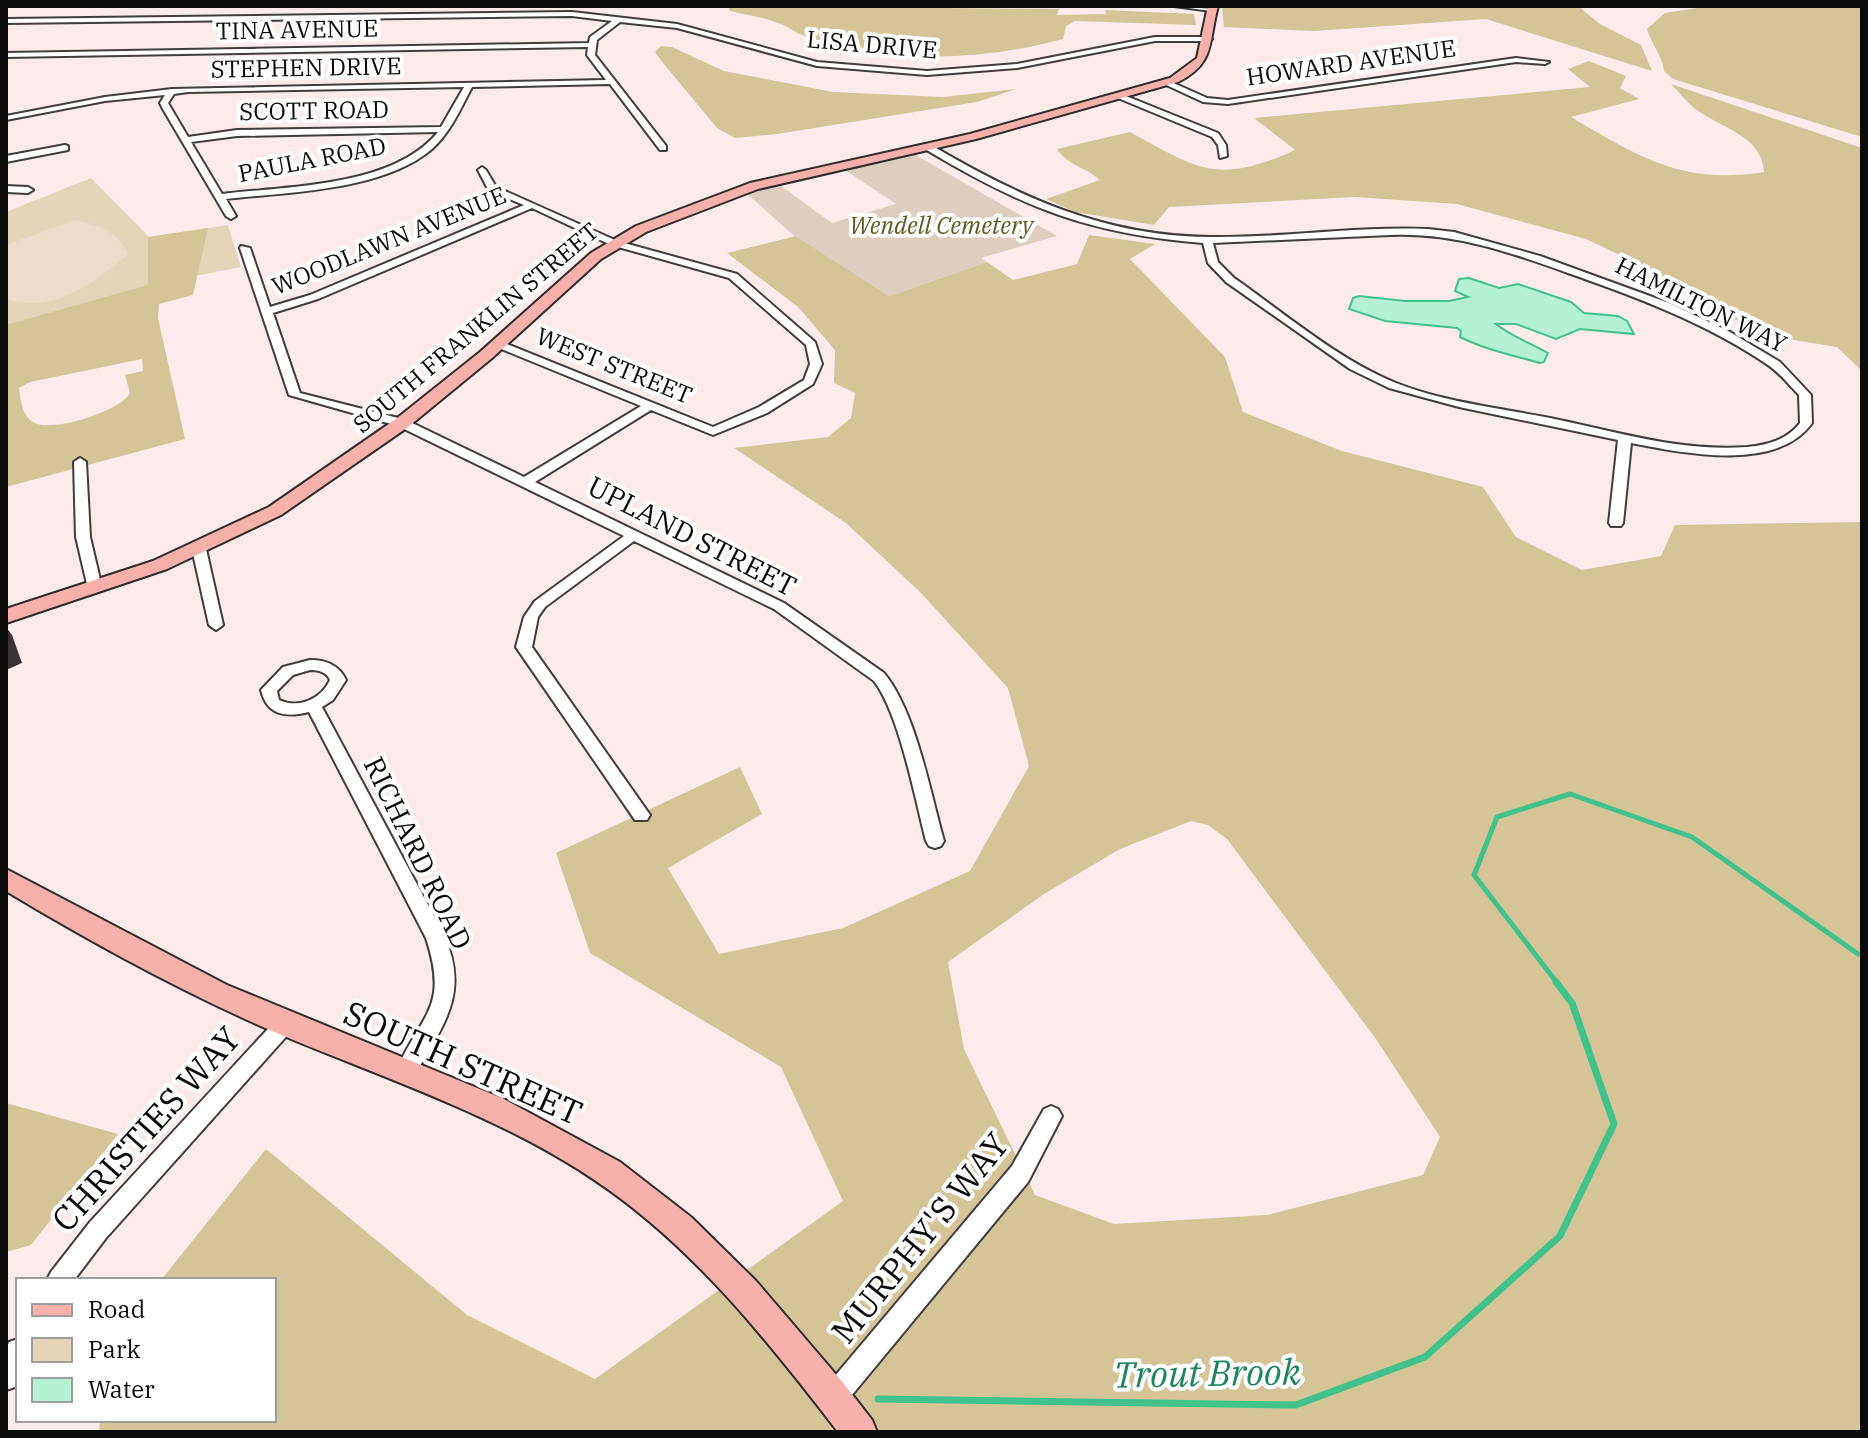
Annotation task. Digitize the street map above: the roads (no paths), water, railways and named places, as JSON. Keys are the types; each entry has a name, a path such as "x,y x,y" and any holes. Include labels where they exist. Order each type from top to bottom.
{"main road":[{"path":"1174,80 1204,59 1212,8"},
{"name":"SOUTH FRANKLIN STREET","path":"6,616 95,588 199,549 305,493 402,423 614,243 661,220 754,186 928,147 1174,80"},
{"name":"SOUTH STREET","path":"6,879 192,983 529,1124 608,1172 667,1215 737,1283 860,1432"}],"street":[{"path":"405,15 412,6"},
{"path":"1177,6 1212,8"},
{"name":"LISA DRIVE","path":"6,21 536,13 620,18 694,29 817,64 900,72 994,69 1155,39 1208,39"},
{"path":"620,18 605,27 590,45 594,61 663,148"},
{"name":"TINA AVENUE","path":"6,55 590,45"},
{"name":"HOWARD AVENUE","path":"1174,80 1206,100 1228,102 1516,60 1545,62"},
{"name":"STEPHEN DRIVE","path":"6,118 105,99 172,91 609,82"},
{"name":"PAULA ROAD","path":"220,197 376,172 425,150 443,129 469,85"},
{"path":"172,91 164,103 231,216"},
{"path":"1121,96 1215,135 1222,145 1223,156"},
{"name":"SCOTT ROAD","path":"187,140 237,133 443,129"},
{"name":"HAMILTON WAY","path":"928,147 1013,197 1070,220 1134,233 1207,240 1414,231 1443,233 1495,246 1616,286 1759,352 1800,384 1810,409 1807,422 1797,434 1780,444 1753,450 1697,450 1441,399 1373,377 1230,280 1213,263 1207,240"},
{"path":"6,159 65,148"},
{"path":"482,170 492,189 532,205"},
{"path":"6,189 28,190"},
{"name":"WOODLAWN AVENUE","path":"266,312 314,297 532,205 614,243 733,276 811,344 816,364 809,382 763,410 713,431"},
{"path":"245,248 266,312"},
{"name":"UPLAND STREET","path":"266,312 295,395 402,423 526,482 766,599 879,677 902,722 935,841"},
{"name":"WEST STREET","path":"498,344 713,431"},
{"path":"526,482 651,405"},
{"path":"1616,523 1625,437"},
{"path":"80,462 83,537 95,588"},
{"path":"634,535 540,604 531,617 524,647 529,660 641,815"},
{"path":"199,549 207,583 205,594 216,625"},
{"name":"RICHARD ROAD","path":"313,705 435,937 445,966 447,982 443,998 406,1071"},
{"name":"CHRISTIES WAY","path":"61,1278 98,1230 285,1024"},
{"name":"MURPHY'S WAY","path":"833,1398 1020,1174 1040,1144 1051,1116"},
{"path":"6,1378 16,1356"}],"water":[{"path":"1469,278 1499,288 1518,284 1571,302 1584,313 1618,316 1627,321 1634,334 1580,329 1556,339 1516,324 1496,324 1548,353 1544,362 1540,363 1470,342 1460,337 1461,331 1457,328 1385,321 1349,309 1353,298 1359,296 1405,301 1449,301 1468,297 1455,291 1459,279"}],"waterway":[{"name":"Trout Brook","path":"1558,984 1474,875 1497,817 1570,794 1692,837 1858,954"},
{"name":"Trout Brook","path":"878,1399 1296,1405 1425,1357 1560,1236 1614,1124 1572,1003 1556,982"}],"park label":[{"name":"Wendell Cemetery","path":"941,226"}]}
